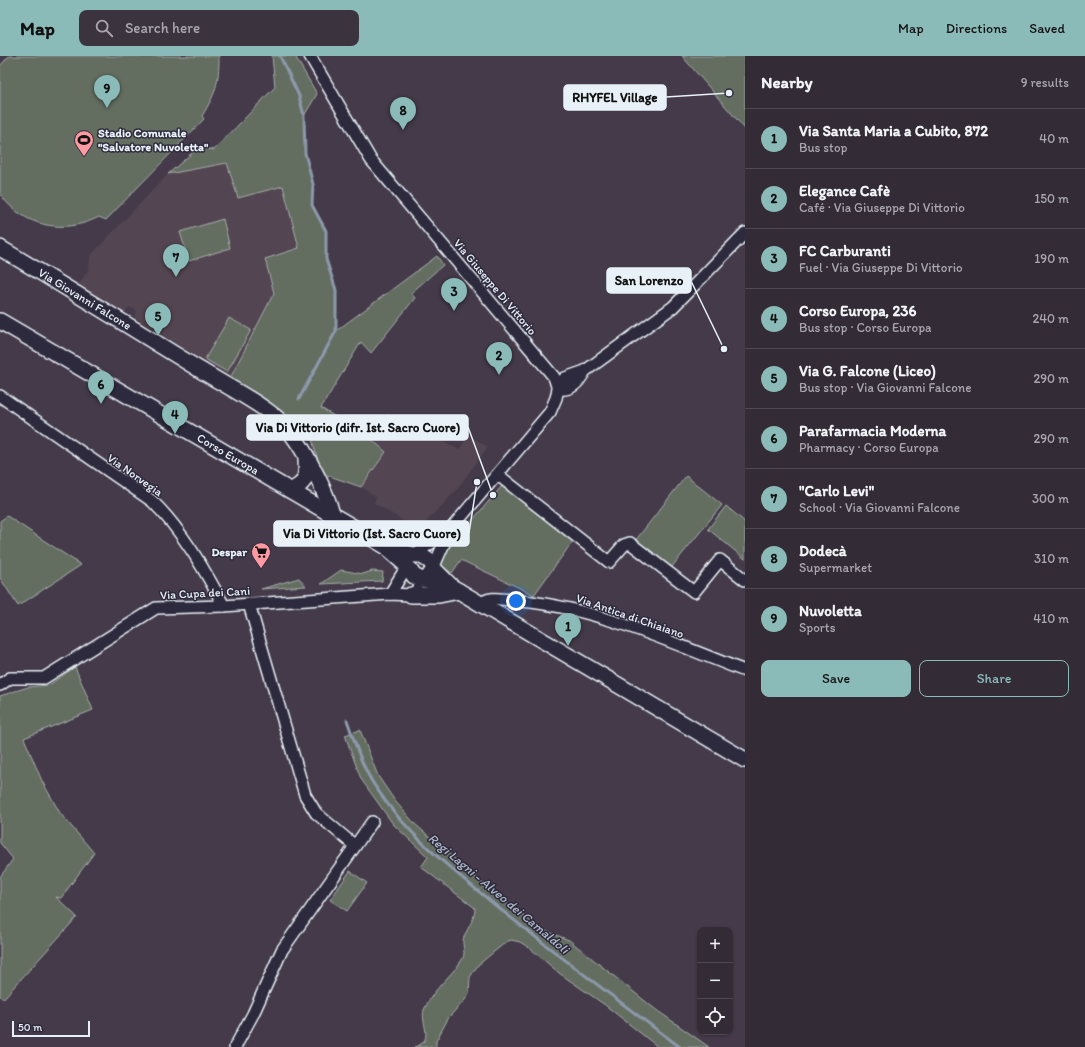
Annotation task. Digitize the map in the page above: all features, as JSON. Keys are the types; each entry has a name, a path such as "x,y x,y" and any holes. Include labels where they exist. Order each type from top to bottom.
{"main road":[{"name":"Via Giovanni Falcone","path":"0,248 267,412 286,426 306,457 324,490 332,515"},
{"name":"Corso Europa","path":"0,321 387,547 412,558"},
{"path":"290,490 298,488 304,482 307,472 306,457"},
{"path":"430,573 426,558 412,558 414,576 430,573 745,760"},
{"path":"411,595 439,595 456,589"}],"street":[{"name":"Via Giuseppe Di Vittorio","path":"310,56 371,160 554,377 558,389"},
{"path":"390,594 412,558 450,530 550,412 558,389 570,388 576,384 585,371 673,307 745,233"},
{"name":"Via Norvegia","path":"0,396 152,501 165,513 182,536 224,606"},
{"path":"498,475 608,562 624,544 630,543 694,592 720,560 745,580"},
{"path":"411,595 418,590 430,573 450,530"},
{"name":"Via Cupa dei Cani","path":"0,685 10,678 44,678 156,608 224,606 390,594 411,595"},
{"name":"Via Antica di Chiaiano","path":"481,604 484,600 491,598 522,600 574,609 615,622 745,671"},
{"path":"249,604 305,795 316,813 355,846"},
{"path":"235,1047 253,1014 282,950 372,822"}],"shaded area":[{"path":"228,163 283,186 299,248 265,259 274,293 229,377 134,317 137,311 129,307 125,313 78,286 89,268 90,256 168,174"},
{"path":"388,413 427,439 437,437 459,450 469,435 488,447 455,492 418,530 374,503 376,497 361,487 386,452 371,439"}],"green space":[{"name":"Stadio Comunale \"Salvatore Nuvoletta\"","path":"9,56 219,56 219,65 216,88 211,101 202,116 204,119 106,220 99,217 86,223 72,226 58,226 45,225 32,221 9,205 0,194 0,66"},
{"path":"272,56 295,56 317,94 304,116 305,153 313,184 312,205 326,229 326,259 336,290 336,331 437,256 443,265 411,293 415,298 371,353 361,342 321,408 371,439 386,452 361,487 321,473 310,431 229,380 274,293 265,259 299,248 283,186 238,198 227,163 168,174 199,147 214,150 275,87"},
{"path":"682,56 745,56 745,129"},
{"path":"223,219 230,248 189,261 180,232"},
{"path":"229,318 251,330 227,372 205,359"},
{"path":"686,476 722,505 671,568 635,541"},
{"path":"502,486 573,541 534,595 461,560 452,573 438,564 449,547"},
{"path":"726,506 745,522 745,559 708,529"},
{"path":"7,516 81,565 18,606 0,578 0,521"},
{"path":"341,570 363,574 372,571 383,572 382,581 321,584"},
{"path":"299,578 306,586 261,589"},
{"path":"75,667 93,710 24,738 42,781 60,813 94,853 61,898 56,897 77,917 3,999 0,996 0,877 13,859 0,843 0,696 28,687 49,685"},
{"path":"360,730 378,776 395,801 415,824 498,897 543,930 569,940 655,1009 709,1047 658,1047 605,1005 559,973 531,949 520,942 511,940 506,942 478,965 470,977 469,993 465,1000 449,1017 436,1041 436,1047 414,1047 421,1044 426,1036 423,1015 427,1004 433,994 463,958 463,940 473,919 475,908 421,867 428,857 393,824 361,779 345,735"},
{"path":"350,871 367,883 347,911 330,900"}],"waterway":[{"name":"Regi Lagni - Alveo dei Camaldoli","path":"280,56 299,96 304,116 305,153 313,184 312,205 326,231 326,259 336,290 336,331 299,399"},
{"name":"Regi Lagni - Alveo dei Camaldoli","path":"347,720 367,773 389,806 417,837 447,865 495,905 680,1047"}],"place":[{"name":"RHYFEL Village","path":"729,93"},
{"name":"Nuvoletta","path":"107,108"},
{"name":"Dodecà","path":"403,130"},
{"name":"Stadio Comunale \"Salvatore Nuvoletta\"","path":"84,157"},
{"name":"\"Carlo Levi\"","path":"176,277"},
{"name":"FC Carburanti","path":"454,311"},
{"name":"Via G. Falcone (Liceo)","path":"158,336"},
{"name":"San Lorenzo","path":"724,349"},
{"name":"Elegance Cafè","path":"499,375"},
{"name":"Parafarmacia Moderna","path":"101,404"},
{"name":"Corso Europa, 236","path":"175,434"},
{"name":"Via Di Vittorio (Ist. Sacro Cuore)","path":"477,482"},
{"name":"Via Di Vittorio (difr. Ist. Sacro Cuore)","path":"493,495"},
{"name":"Despar","path":"261,569"},
{"name":"Via Santa Maria a Cubito, 872","path":"568,646"}]}
